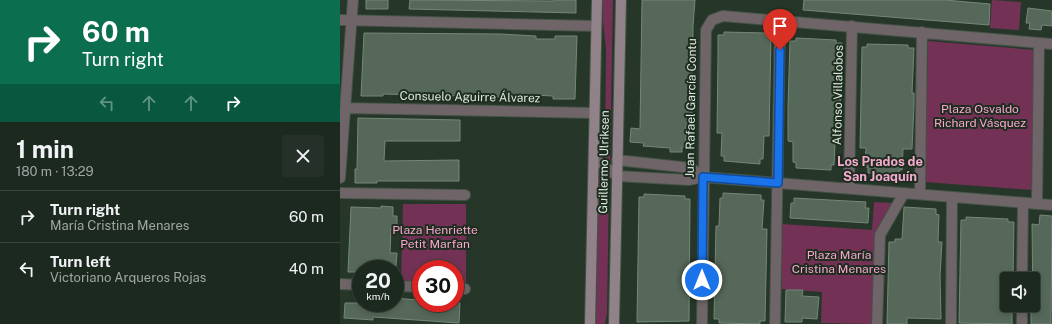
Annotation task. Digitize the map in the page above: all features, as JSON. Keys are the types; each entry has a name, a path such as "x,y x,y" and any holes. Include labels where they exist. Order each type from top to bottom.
{"main road":[{"name":"Guillermo Ulriksen","path":"590,324 597,0"},
{"name":"Guillermo Ulriksen","path":"614,324 621,0"}],"street":[{"path":"340,178 353,0"},
{"name":"Juan Rafael García Contu","path":"702,324 703,177 707,26 712,20 723,16 780,20 1052,44"},
{"path":"340,20 596,26"},
{"path":"775,324 780,20"},
{"name":"Alfonso Villalobos","path":"849,188 852,26"},
{"path":"920,194 922,32"},
{"path":"1037,203 1039,43"},
{"name":"Consuelo Aguirre Álvarez","path":"345,108 594,113"},
{"path":"594,158 617,176 689,180 703,177 1052,205"},
{"path":"617,160 691,168 703,177"},
{"path":"340,193 465,195"},
{"path":"877,324 880,235 904,193"},
{"path":"951,324 952,197"},
{"path":"1022,272 1023,203"},
{"path":"340,284 352,285"},
{"path":"1022,312 1022,324"}],"green space":[{"path":"603,0 613,0 610,164 605,161 606,50 603,21"},
{"path":"992,0 1021,2 1019,30 990,28"},
{"name":"Plaza Osvaldo Richard Vásquez","path":"928,41 1035,50 1032,190 925,182"},
{"path":"598,170 609,182 607,313 605,324 596,324"},
{"name":"Plaza María Cristina Menares","path":"874,202 892,203 876,235 872,324 821,323 822,292 782,289 782,224 872,230"},
{"name":"Plaza Henriette Petit Marfan","path":"403,204 466,204 466,283 464,283 464,260 412,260 412,281 404,281 404,260 402,260"}],"building":[{"path":"366,0 388,0 388,9 366,9"},
{"path":"410,0 576,0 576,13 409,9"},
{"path":"642,0 695,0 693,26 692,125 686,125 686,147 682,147 682,152 670,152 670,148 643,146 644,143 630,142 631,128 640,129"},
{"path":"804,0 945,0 990,4 989,25 803,10"},
{"path":"1028,8 1052,11 1052,26 1042,25 1041,30 1029,29 1030,23 1026,23"},
{"path":"724,32 766,33 766,36 771,36 769,136 764,136 763,159 760,159 760,164 724,161 724,156 721,156 722,133 717,133 718,35 724,35"},
{"path":"364,33 500,34 536,36 536,39 555,39 555,36 577,36 575,99 553,99 553,96 534,95 534,98 383,94 383,96 361,96"},
{"path":"796,38 836,40 836,43 842,43 839,144 835,144 834,165 831,165 831,170 796,168 796,163 793,162 793,142 788,141 788,107 790,41 796,41"},
{"path":"867,44 908,45 908,48 914,48 912,149 903,149 902,170 899,170 899,175 868,173 868,167 865,167 866,148 860,148 862,47 867,47"},
{"path":"358,118 460,120 460,141 385,141 384,161 459,160 459,181 377,181 377,183 355,183 355,169 357,169"},
{"path":"723,193 761,195 761,200 764,200 762,229 767,229 765,321 760,321 760,324 719,323 719,319 714,319 716,226 719,226 720,198 723,198"},
{"path":"644,194 685,196 685,199 690,199 689,321 637,322 639,197 644,197"},
{"path":"794,198 866,202 865,208 869,208 868,223 790,218 791,203 794,203"},
{"path":"381,206 393,207 393,216 397,216 397,229 391,228 390,253 397,253 396,260 352,260 352,272 348,272 351,207 381,208"},
{"path":"904,207 936,209 936,214 939,215 938,242 942,242 940,276 941,319 907,318 907,324 887,324 889,242 895,242 895,239 902,239"},
{"path":"1040,215 1052,216 1051,324 1031,324 1031,312 1040,312 1040,272 1033,272 1032,224 1039,225"},
{"path":"966,217 1008,219 1008,222 1014,222 1013,272 1000,272 1000,312 1012,312 1012,324 959,323 961,220 966,220"},
{"path":"786,290 803,290 802,296 819,297 817,319 802,318 802,322 785,322"},
{"path":"404,299 412,299 412,312 460,312 459,323 373,317 373,320 344,318 345,303 352,303 352,312 404,312"}],"district":[{"name":"Los Prados de San Joaquín","path":"880,168"}],"route":[{"path":"702,280 703,177 778,183 780,50"}]}
